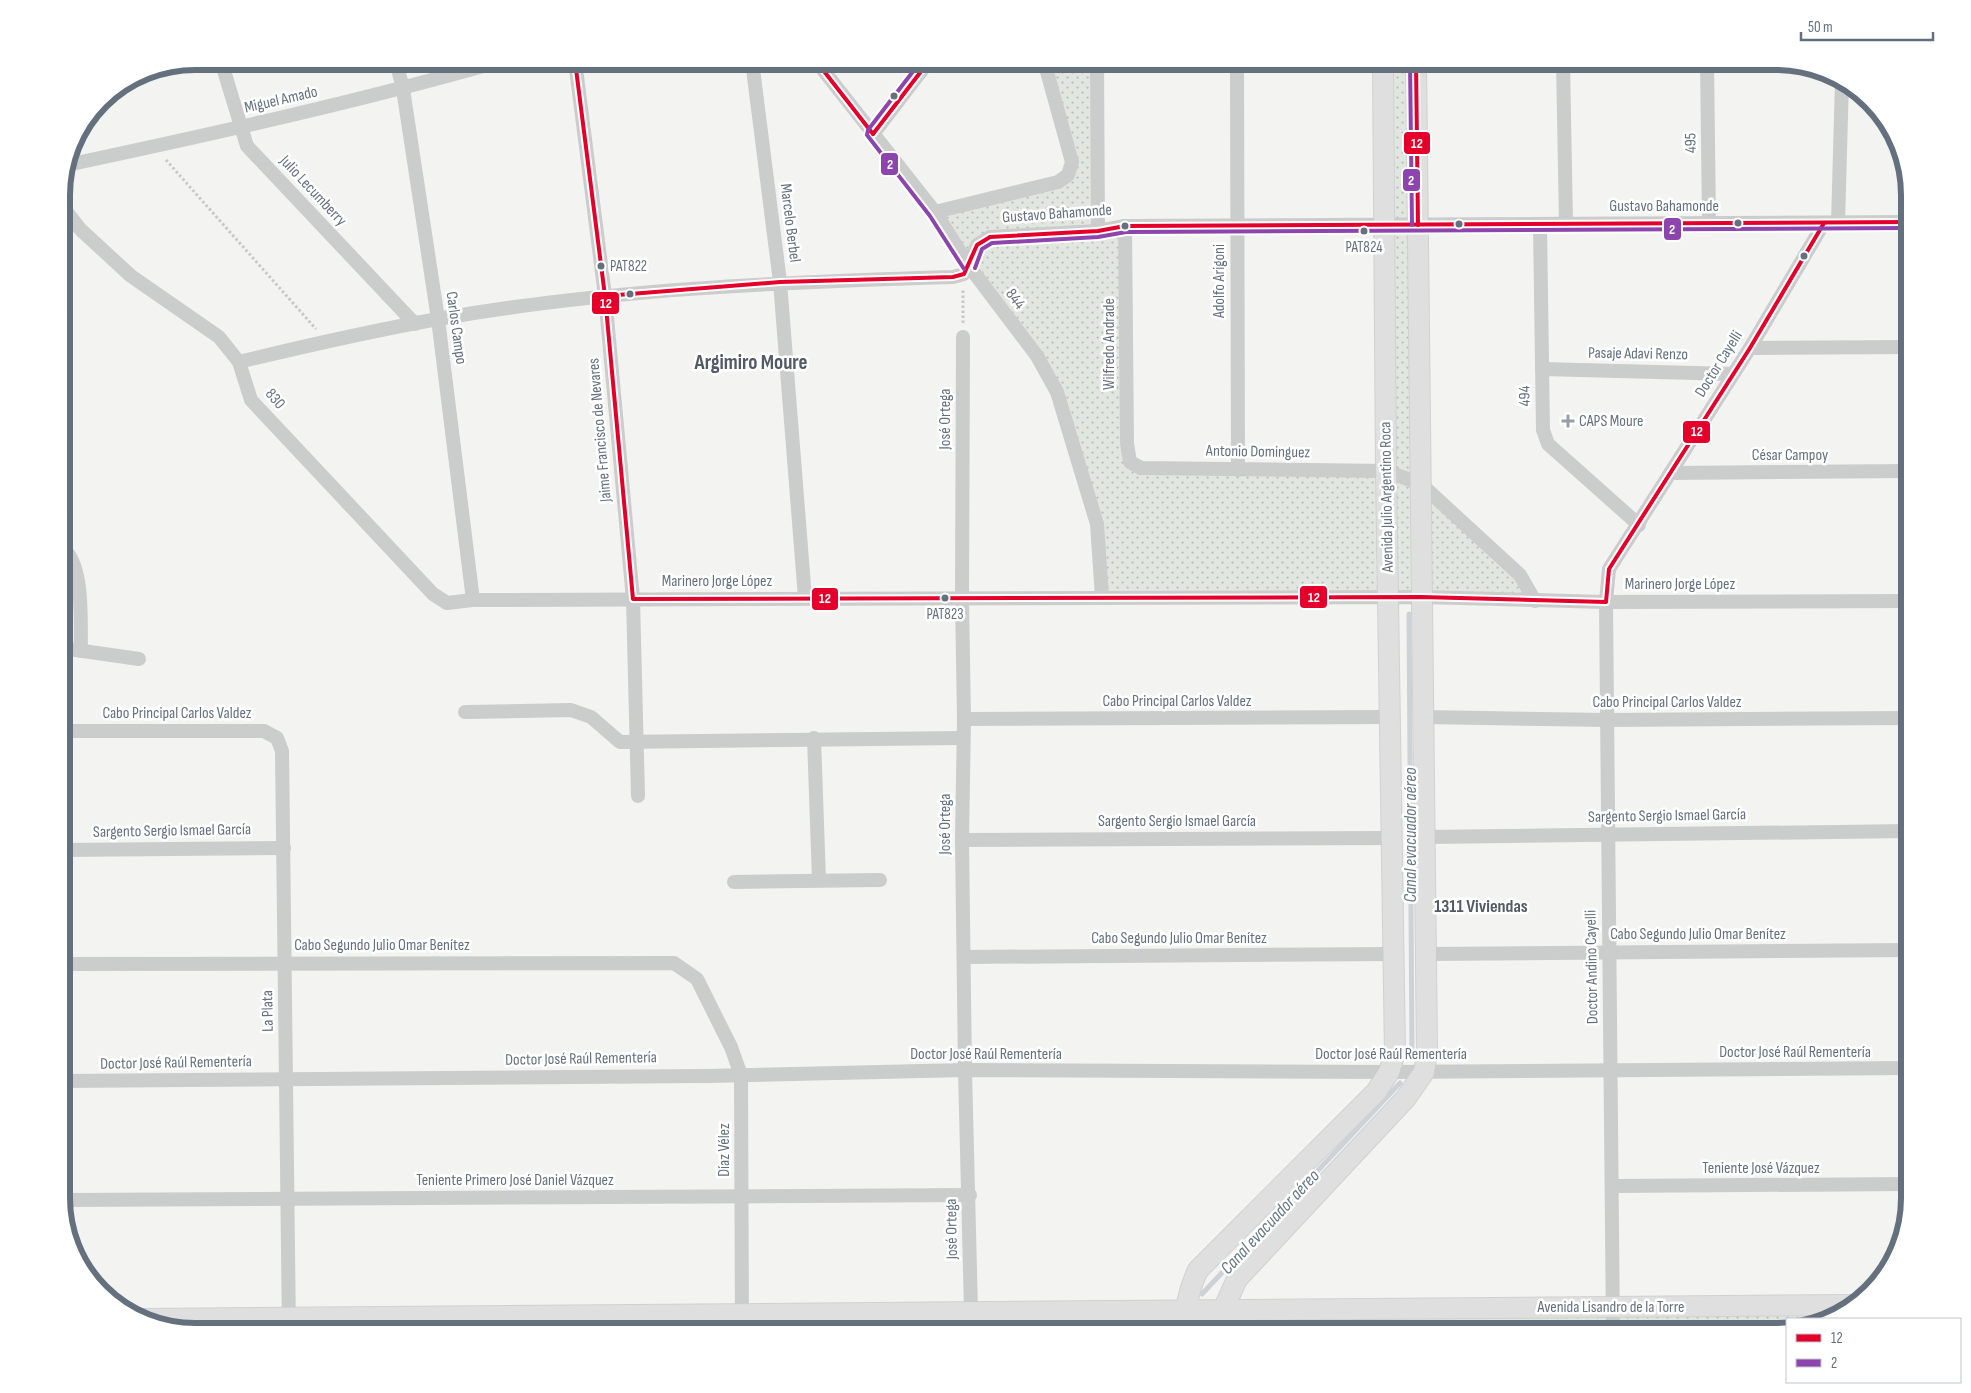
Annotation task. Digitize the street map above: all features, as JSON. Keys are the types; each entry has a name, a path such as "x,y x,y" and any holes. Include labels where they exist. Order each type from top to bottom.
{"main road":[{"name":"Avenida Julio Argentino Roca","path":"1186,1323 1185,1311 1190,1288 1198,1270 1376,1092 1389,1072 1395,1053 1390,597 1386,471 1384,70"},
{"name":"Avenida Julio Argentino Roca","path":"1223,1323 1223,1310 1237,1279 1406,1098 1424,1072 1427,1053 1416,70"},
{"name":"Avenida Lisandro de la Torre","path":"742,1323 971,1311 1840,1305"},
{"name":"Avenida Lisandro de la Torre","path":"169,1320 240,1323"}],"street":[{"name":"Julio Lecumberry","path":"225,70 247,146 415,324"},
{"name":"Carlos Campo","path":"398,70 403,89 438,319 473,600"},
{"name":"Miguel Amado","path":"74,163 241,128 403,89 470,70"},
{"name":"Jaime Francisco de Nevares","path":"576,70 605,296 633,599 638,796"},
{"name":"Marcelo Berbel","path":"753,70 780,282 805,598"},
{"name":"844","path":"823,70 935,212 966,270 1037,356 1057,392 1097,524 1102,597"},
{"path":"873,134 922,70"},
{"path":"935,212 1058,182 1068,175 1072,162 1046,70"},
{"path":"1097,70 1098,231"},
{"name":"Adolfo Arigoni","path":"1237,70 1238,470"},
{"path":"1563,70 1566,224"},
{"name":"495","path":"1707,70 1709,224"},
{"name":"Doctor Cayelli","path":"1606,602 1610,569 1831,223 1841,89"},
{"name":"830","path":"70,216 81,230 131,276 219,337 239,362 251,400 433,594 448,602 473,600"},
{"name":"Gustavo Bahamonde","path":"966,270 977,245 990,237 1098,231 1125,226 1236,227 1901,222"},
{"name":"494","path":"1540,224 1543,430 1548,444 1639,525"},
{"name":"Wilfredo Andrade","path":"1125,226 1127,443 1130,462"},
{"path":"239,362 326,341 438,319 605,296 780,282 953,277 966,270"},
{"name":"José Ortega","path":"963,336 962,600 964,719 962,840 964,1070 970,1195 971,1311"},
{"path":"1750,348 1901,347"},
{"name":"Pasaje Adavi Renzo","path":"1542,369 1734,374"},
{"name":"Antonio Dominguez","path":"1130,462 1142,468 1386,471 1421,484"},
{"name":"César Campoy","path":"1672,473 1901,471"},
{"path":"1421,484 1520,575 1535,601"},
{"path":"70,556 76,568 81,651"},
{"name":"Marinero Jorge López","path":"473,600 805,598 962,600 1102,597 1421,597 1606,602 1901,601"},
{"name":"Doctor Andino Cayelli","path":"1606,602 1613,1323"},
{"path":"70,649 139,659"},
{"path":"465,712 571,710 591,717 620,742 814,738 963,738"},
{"name":"Cabo Principal Carlos Valdez","path":"964,719 1390,717"},
{"name":"Cabo Principal Carlos Valdez","path":"1424,717 1608,720 1901,718"},
{"name":"Cabo Principal Carlos Valdez","path":"70,731 264,731 277,738 282,751"},
{"path":"814,738 819,880"},
{"name":"La Plata","path":"282,751 289,1323"},
{"name":"Sargento Sergio Ismael García","path":"1425,837 1901,831"},
{"name":"Sargento Sergio Ismael García","path":"962,840 1392,838"},
{"name":"Sargento Sergio Ismael García","path":"70,850 284,848"},
{"path":"734,882 880,880"},
{"name":"Cabo Segundo Julio Omar Benítez","path":"1427,954 1901,950"},
{"name":"Cabo Segundo Julio Omar Benítez","path":"964,957 1395,954"},
{"name":"Cabo Segundo Julio Omar Benítez","path":"70,964 285,962 674,963 697,979"},
{"name":"Díaz Vélez","path":"697,979 731,1046 741,1075 742,1323"},
{"name":"Doctor José Raúl Rementería","path":"70,1081 741,1075 964,1070 1424,1072 1901,1068"},
{"name":"Teniente José Vázquez","path":"1612,1186 1901,1184"},
{"name":"Teniente Primero José Daniel Vázquez","path":"70,1200 970,1195"}],"path":[{"path":"154,146 326,341"},
{"path":"963,336 966,270"}],"shaded area":[{"path":"1046,70 1097,70 1098,231 1125,226 1130,462 1386,471 1383,70 1416,70 1421,484 1520,575 1535,601 1102,597 1097,524 1057,392 935,212 1068,175"},
{"path":"1840,1305 1811,1318 1786,1318 1786,1322 1776,1323 322,1323"}],"waterway":[{"name":"Canal evacuador aéreo","path":"1409,614 1412,1056"},
{"name":"Canal evacuador aéreo","path":"1202,1294 1400,1083"}],"transit line":[{"name":"12","path":"576,70 605,296 633,599 1421,597 1606,602 1609,569 1750,348 1824,223"},
{"name":"12","path":"823,70 873,134"},
{"name":"2","path":"914,70 868,130 867,135 930,216 964,269"},
{"name":"12","path":"873,134 922,70"},
{"name":"2","path":"1410,70 1412,225"},
{"name":"12","path":"1416,70 1418,225"},
{"name":"12","path":"605,296 780,282 953,277 964,274 977,245 990,237 1098,231 1125,226 1901,222"},
{"name":"2","path":"975,268 982,249 992,243 1098,237 1126,232 1901,228"}],"place":[{"name":"PAT824","path":"1364,231"},
{"name":"PAT822","path":"601,266"},
{"name":"CAPS Moure","path":"1568,421"},
{"name":"PAT823","path":"945,598"}],"district":[{"name":"Argimiro Moure","path":"751,362"},
{"name":"1311 Viviendas","path":"1481,906"}]}
